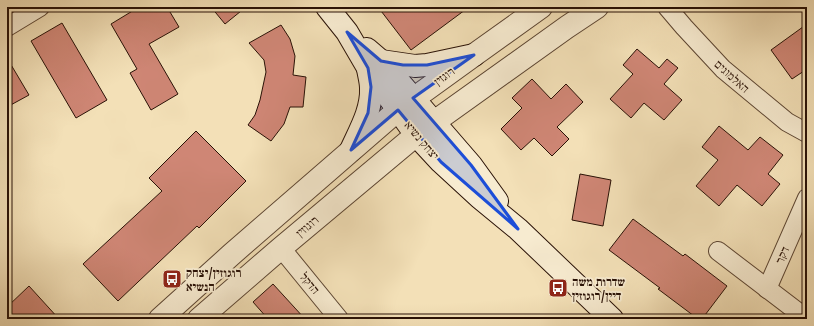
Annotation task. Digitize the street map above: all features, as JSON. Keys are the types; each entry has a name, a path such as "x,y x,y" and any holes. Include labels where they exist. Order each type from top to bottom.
{"street":[{"path":"7,27 40,7"},
{"name":"יצחק נשיא","path":"327,7 424,128 471,165 518,229 612,319"},
{"name":"רוגזין","path":"351,150 405,104 541,7"},
{"path":"424,128 597,7"},
{"name":"האלמוגים","path":"667,7 723,69 787,122 807,133"},
{"path":"160,319 351,150 368,113 371,100 374,64 415,66 427,65 474,54"},
{"name":"רוגוזין","path":"199,319 424,128"},
{"name":"דקר","path":"767,289 807,198"},
{"name":"הדקל","path":"281,248 339,319"},
{"path":"718,251 807,319"}],"highlighted area":[{"path":"347,32 381,61 403,65 427,65 474,55 413,98 471,165 518,229 441,162 398,110 351,150 368,113 371,87 368,68"}],"building":[{"path":"139,7 167,7 179,27 149,44 178,94 151,110 130,73 137,69 111,24"},
{"path":"211,7 246,7 225,24"},
{"path":"378,7 469,7 411,50"},
{"path":"62,23 107,100 76,118 31,41"},
{"path":"807,24 807,69 792,79 771,50"},
{"path":"281,25 290,39 295,56 293,75 306,77 303,107 290,107 284,124 271,141 248,125 255,115 266,72 264,60 249,43"},
{"path":"637,49 659,68 667,59 678,68 664,84 682,100 664,120 644,103 631,118 610,99 633,74 623,65"},
{"path":"7,58 29,95 7,107"},
{"path":"532,79 551,99 566,84 583,102 557,127 569,139 552,156 534,138 521,150 501,129 522,108 512,98"},
{"path":"719,126 748,150 760,137 783,155 768,174 780,184 762,206 737,185 719,206 696,186 718,160 702,147"},
{"path":"196,131 246,181 199,228 197,226 118,301 83,264 162,191 149,178"},
{"path":"580,174 611,180 603,226 572,220"},
{"path":"633,219 683,256 685,254 727,286 702,319 698,319 658,289 660,288 609,250"},
{"path":"273,284 305,319 268,319 253,302"},
{"path":"29,286 59,319 7,319 7,307"}],"place":[{"name":"רוגוזין/יצחק הנשיא","path":"172,279"},
{"name":"שדרות משה דיין/רוגוזין","path":"558,288"}]}
